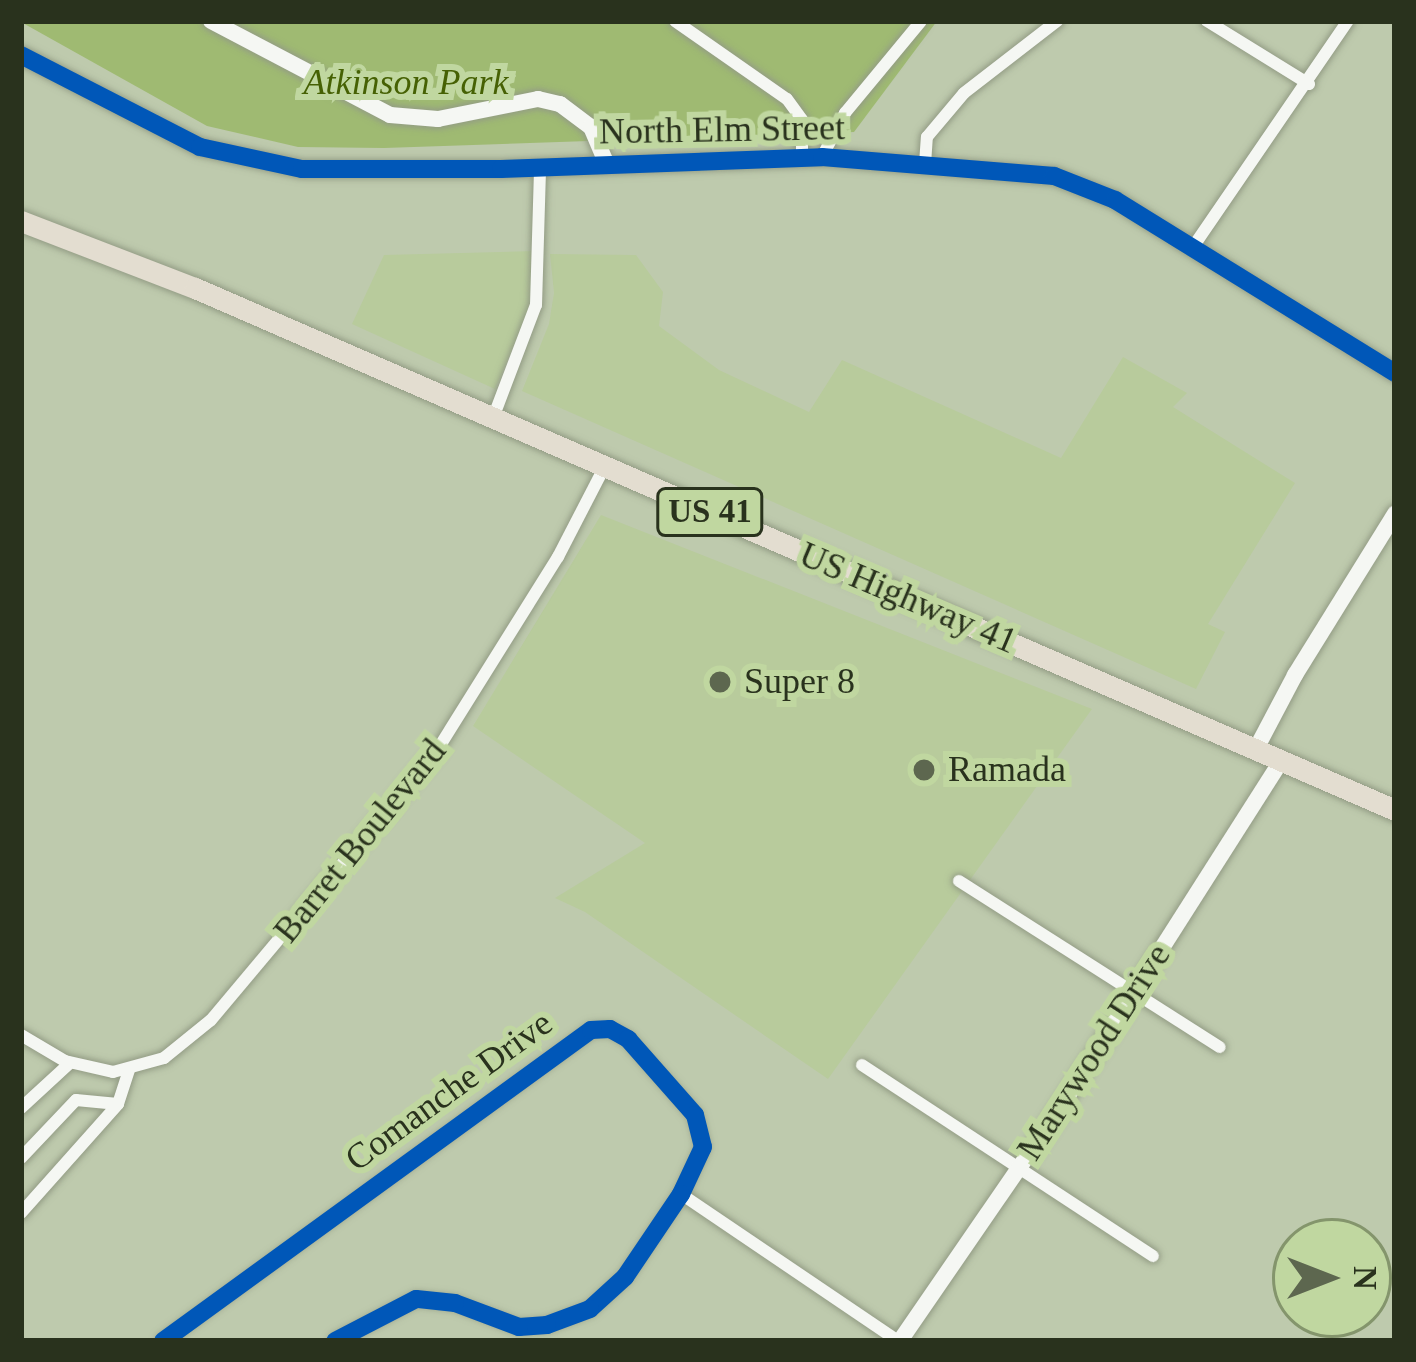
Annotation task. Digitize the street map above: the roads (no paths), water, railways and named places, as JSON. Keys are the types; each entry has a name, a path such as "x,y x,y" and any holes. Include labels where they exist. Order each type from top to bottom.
{"highway":[{"name":"US Highway 41","path":"21,221 121,256 1395,810"}],"street":[{"path":"211,21 390,116 438,119 538,99 560,104 591,127 606,163"},
{"path":"675,21 787,99 802,120 802,158"},
{"path":"822,157 845,113 921,21"},
{"path":"925,164 927,137 964,93 1057,21"},
{"path":"1207,21 1309,84"},
{"path":"1192,247 1309,84 1348,21"},
{"name":"North Elm Street","path":"21,55 176,137 250,161 329,170 822,157 1032,172 1074,182 1192,247 1395,373"},
{"path":"494,418 536,305 541,167"},
{"name":"Barret Boulevard","path":"129,1071 164,1058 211,1020 400,800 558,557 605,466"},
{"path":"1256,749 1294,675 1395,514"},
{"name":"Marywood Drive","path":"899,1341 1019,1170 1282,760"},
{"path":"959,881 1220,1047"},
{"name":"Comanche Drive","path":"163,1341 591,1030 610,1029 628,1039 695,1115 704,1147 681,1194 614,1290 576,1316 519,1328 455,1303 416,1299 335,1341"},
{"path":"21,1034 70,1064 96,1071 129,1071 118,1104 21,1213"},
{"path":"21,1108 70,1064"},
{"path":"862,1065 1153,1256"},
{"path":"21,1158 76,1100 118,1104"},
{"path":"681,1194 899,1341"}],"place":[{"name":"Super 8","path":"720,682"},
{"name":"Ramada","path":"924,770"}],"park label":[{"name":"Atkinson Park","path":"406,83"}]}
